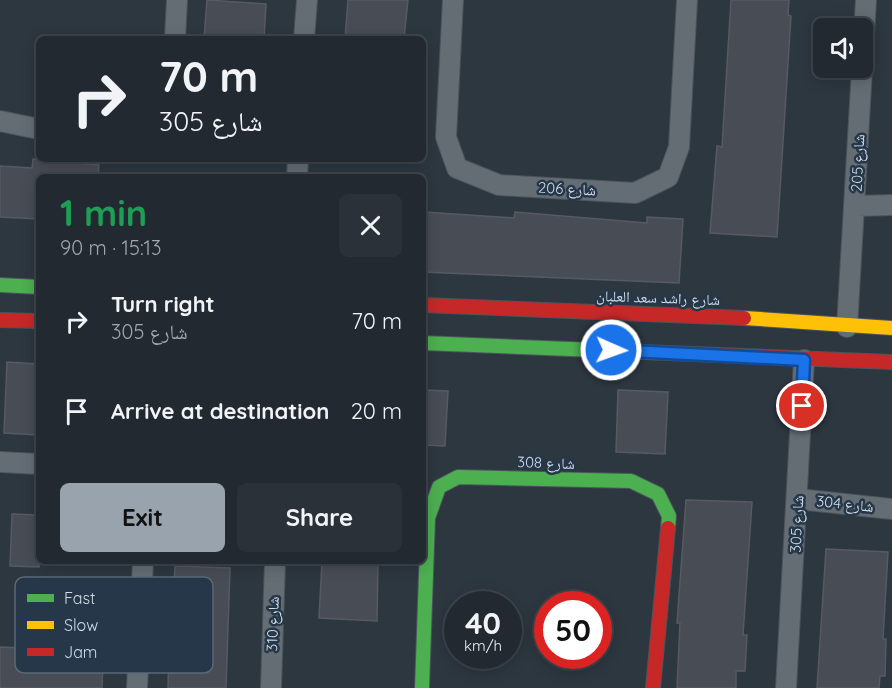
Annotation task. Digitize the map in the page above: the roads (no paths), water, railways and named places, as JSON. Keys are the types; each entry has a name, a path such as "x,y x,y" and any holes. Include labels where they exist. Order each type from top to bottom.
{"main road":[{"path":"0,285 36,287"},
{"name":"شارع راشد سعد العلبان","path":"426,305 711,316 847,327 892,328"},
{"path":"705,354 716,348 720,337 720,325 711,316"},
{"path":"0,320 36,321"},
{"path":"426,343 892,362"},
{"name":"شارع 308","path":"422,688 428,518 440,487 458,477 631,481 658,494 669,516 653,688"}],"street":[{"path":"175,36 177,0"},
{"path":"304,36 307,0"},
{"name":"شارع 206","path":"453,0 446,136 457,168 499,185 635,193 668,177 680,147 687,0"},
{"name":"شارع 205","path":"847,327 856,206 866,0"},
{"path":"0,121 36,128"},
{"path":"856,206 892,205"},
{"name":"شارع 305","path":"786,688 804,360"},
{"path":"0,462 36,464"},
{"name":"شارع 304","path":"798,499 892,508"},
{"name":"شارع 310","path":"271,688 276,564"},
{"path":"137,688 138,673"}]}
